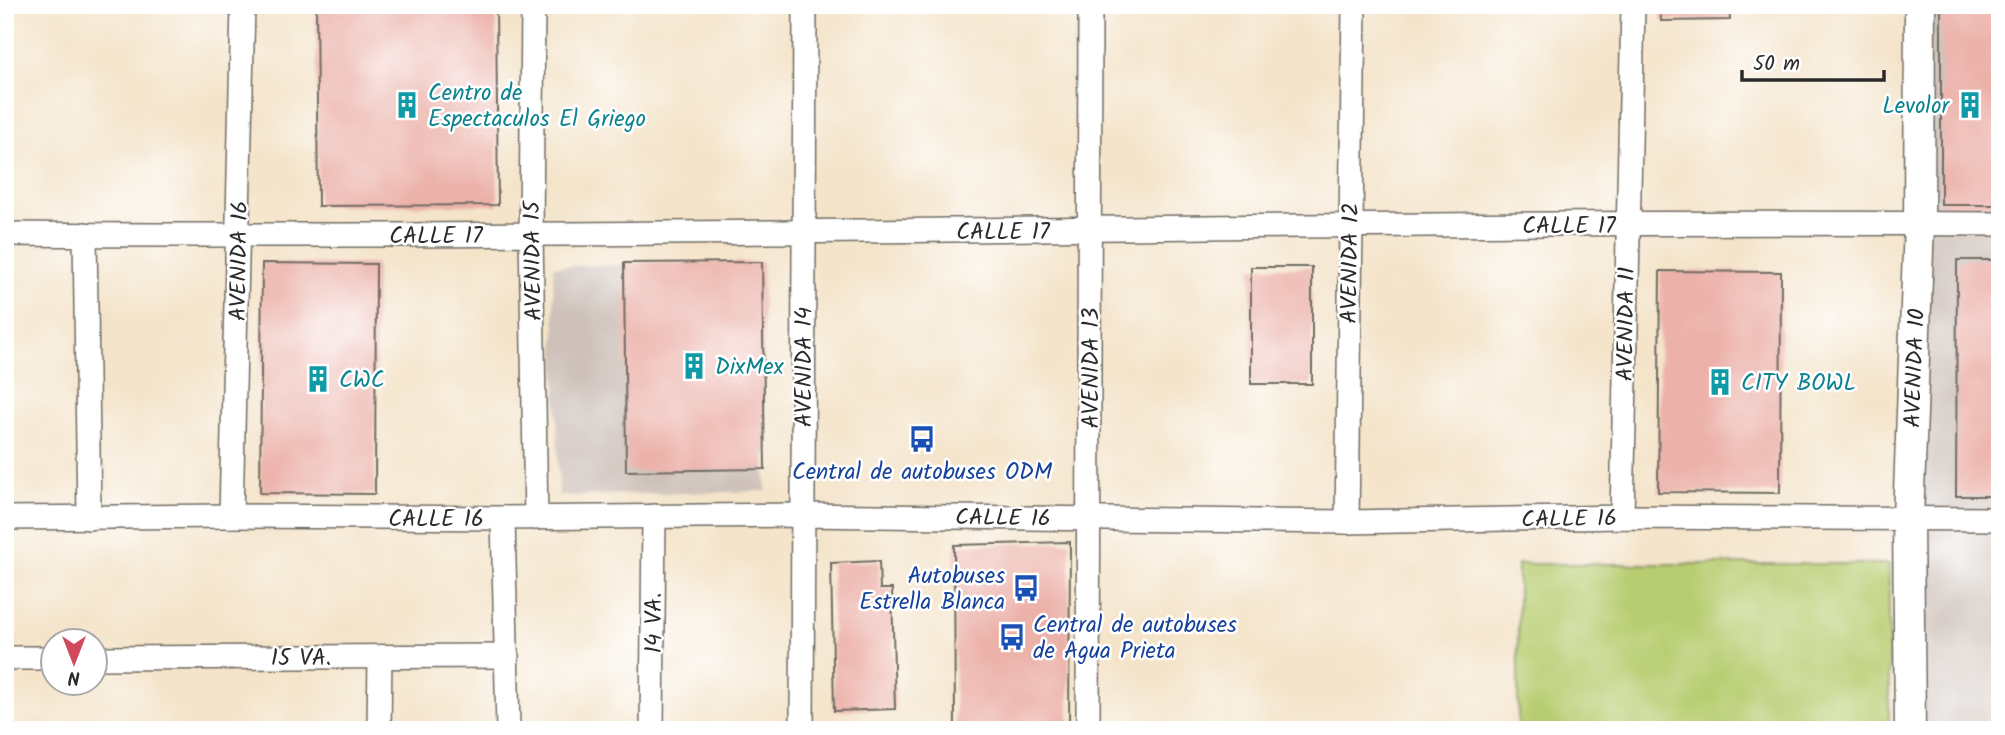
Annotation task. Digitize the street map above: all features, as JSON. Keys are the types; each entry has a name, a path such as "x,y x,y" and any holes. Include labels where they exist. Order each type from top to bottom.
{"main road":[{"name":"AVENIDA 10","path":"1909,730 1908,519 1919,224 1920,5"}],"street":[{"name":"AVENIDA 16","path":"231,516 243,5"},
{"name":"AVENIDA 15","path":"533,5 531,235 536,517"},
{"name":"AVENIDA 14","path":"802,730 805,5"},
{"name":"AVENIDA 13","path":"1088,730 1090,5"},
{"name":"AVENIDA 12","path":"1347,522 1354,5"},
{"name":"AVENIDA 11","path":"1622,517 1633,5"},
{"name":"CALLE 17","path":"5,234 531,235 1349,226 2000,225"},
{"path":"85,234 89,517"},
{"name":"CALLE 16","path":"5,519 231,516 503,519 801,515 1347,522 1622,517 2000,519"},
{"name":"14 VA.","path":"652,730 654,516"},
{"path":"503,519 508,730"},
{"name":"15 VA.","path":"108,657 507,656"},
{"path":"379,730 380,657"},
{"path":"5,658 38,658"}],"shaded area":[{"path":"1920,5 2000,5 2000,730 1923,730"},
{"path":"762,262 766,491 559,496 553,266"}],"green space":[{"path":"1518,564 1889,564 1889,730 1518,730"}],"building":[{"name":"Centro de Espectaculos El Griego","path":"316,5 496,5 498,205 318,206"},
{"path":"1660,5 1729,5 1730,20 1661,21"},
{"name":"Levolor","path":"1941,5 2000,5 2000,205 1941,205"},
{"path":"1957,260 2000,260 2000,496 1956,496"},
{"name":"DixMex","path":"762,262 765,469 626,471 624,263"},
{"name":"CWC","path":"262,263 376,264 375,494 260,493"},
{"path":"1251,267 1312,267 1312,384 1251,384"},
{"name":"CITY BOWL","path":"1660,271 1781,272 1780,493 1658,492"},
{"name":"Central de autobuses de Agua Prieta","path":"1070,542 1069,729 955,730 954,545"},
{"path":"879,561 880,589 892,589 895,709 834,711 831,563"}],"place":[{"name":"Centro de Espectaculos El Griego","path":"407,105"},
{"name":"Levolor","path":"1970,105"},
{"name":"DixMex","path":"694,366"},
{"name":"CWC","path":"318,379"},
{"name":"CITY BOWL","path":"1720,382"},
{"name":"Central de autobuses ODM","path":"922,439"},
{"name":"Autobuses Estrella Blanca","path":"1026,588"},
{"name":"Central de autobuses de Agua Prieta","path":"1012,637"}]}
